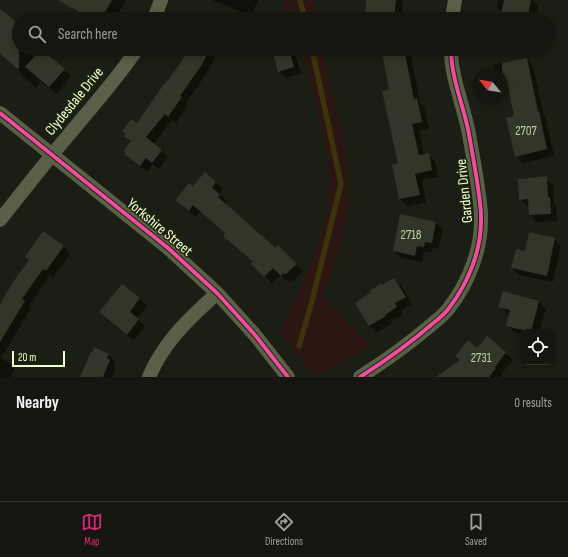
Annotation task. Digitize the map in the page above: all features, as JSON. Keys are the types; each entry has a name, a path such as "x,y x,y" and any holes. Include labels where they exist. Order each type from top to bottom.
{"street":[{"path":"157,12 161,0"},
{"path":"453,12 455,0"},
{"name":"Clydesdale Drive","path":"0,220 131,56"},
{"name":"Garden Drive","path":"360,377 382,364 448,310 465,285 474,262 480,237 481,215 476,171 451,56"},
{"name":"Yorkshire Street","path":"0,113 168,248 217,293 255,335 288,377"},
{"path":"150,377 164,348 180,328 217,293"}],"shaded area":[{"path":"284,0 315,0 316,12 284,12 283,10"},
{"path":"305,56 324,56 343,134 348,167 349,206 341,246 323,296 370,346 323,373 316,375 309,371 280,332 314,257 327,214 330,179 328,158"}],"building":[{"path":"58,0 112,0 105,12 77,11"},
{"path":"366,0 396,0 395,12 365,12"},
{"path":"504,0 531,0 528,12 501,12"},
{"path":"0,9 12,18 12,56 19,56 19,70 0,54"},
{"path":"35,56 49,56 65,69 49,87 25,67"},
{"path":"184,56 206,56 203,63 180,96 182,97 168,117 165,114 146,137 162,150 152,163 146,158 140,166 124,154 124,150 131,141 124,136 126,134 122,131 131,119 137,123"},
{"path":"274,56 291,56 294,67 278,72"},
{"path":"383,56 405,56 414,99 417,98 422,122 412,124 419,155 429,153 432,170 415,174 420,195 399,199 392,165 398,163 382,91 389,90"},
{"path":"527,58 547,149 515,157 506,118 514,116 508,87 508,68 502,68 502,63"},
{"path":"205,172 216,182 212,188 220,194 218,197 276,248 278,245 297,264 285,275 284,273 281,276 273,268 264,277 251,264 253,262 223,236 225,233 193,205 189,211 175,200 189,183 193,186"},
{"path":"547,176 548,197 550,197 551,214 529,215 528,199 519,200 518,179"},
{"path":"400,214 436,222 432,243 425,242 424,247 417,246 415,256 393,251"},
{"path":"43,231 64,246 46,271 43,269 22,299 25,301 0,342 0,304 13,282 29,260 25,257"},
{"path":"529,232 555,238 547,276 511,268 516,249 525,251"},
{"path":"394,278 406,297 395,303 397,307 385,315 386,316 369,326 355,303 381,283 382,285"},
{"path":"122,284 140,298 130,312 139,319 127,335 99,312"},
{"path":"503,291 539,301 532,329 520,329 506,326 510,310 498,307"},
{"path":"487,336 506,352 489,377 436,377 460,360 455,356 468,340 477,348"},
{"path":"94,347 109,354 107,358 110,360 103,377 80,377 91,352"}],"waterway":[{"path":"300,0 303,12"},
{"path":"299,346 311,305 341,184 314,56"}],"cycle path":[{"path":"360,377 388,359 445,313 463,287 477,253 481,228 480,203 468,129 457,89 451,56"},
{"path":"0,113 168,248 217,293 255,335 288,377"}]}
